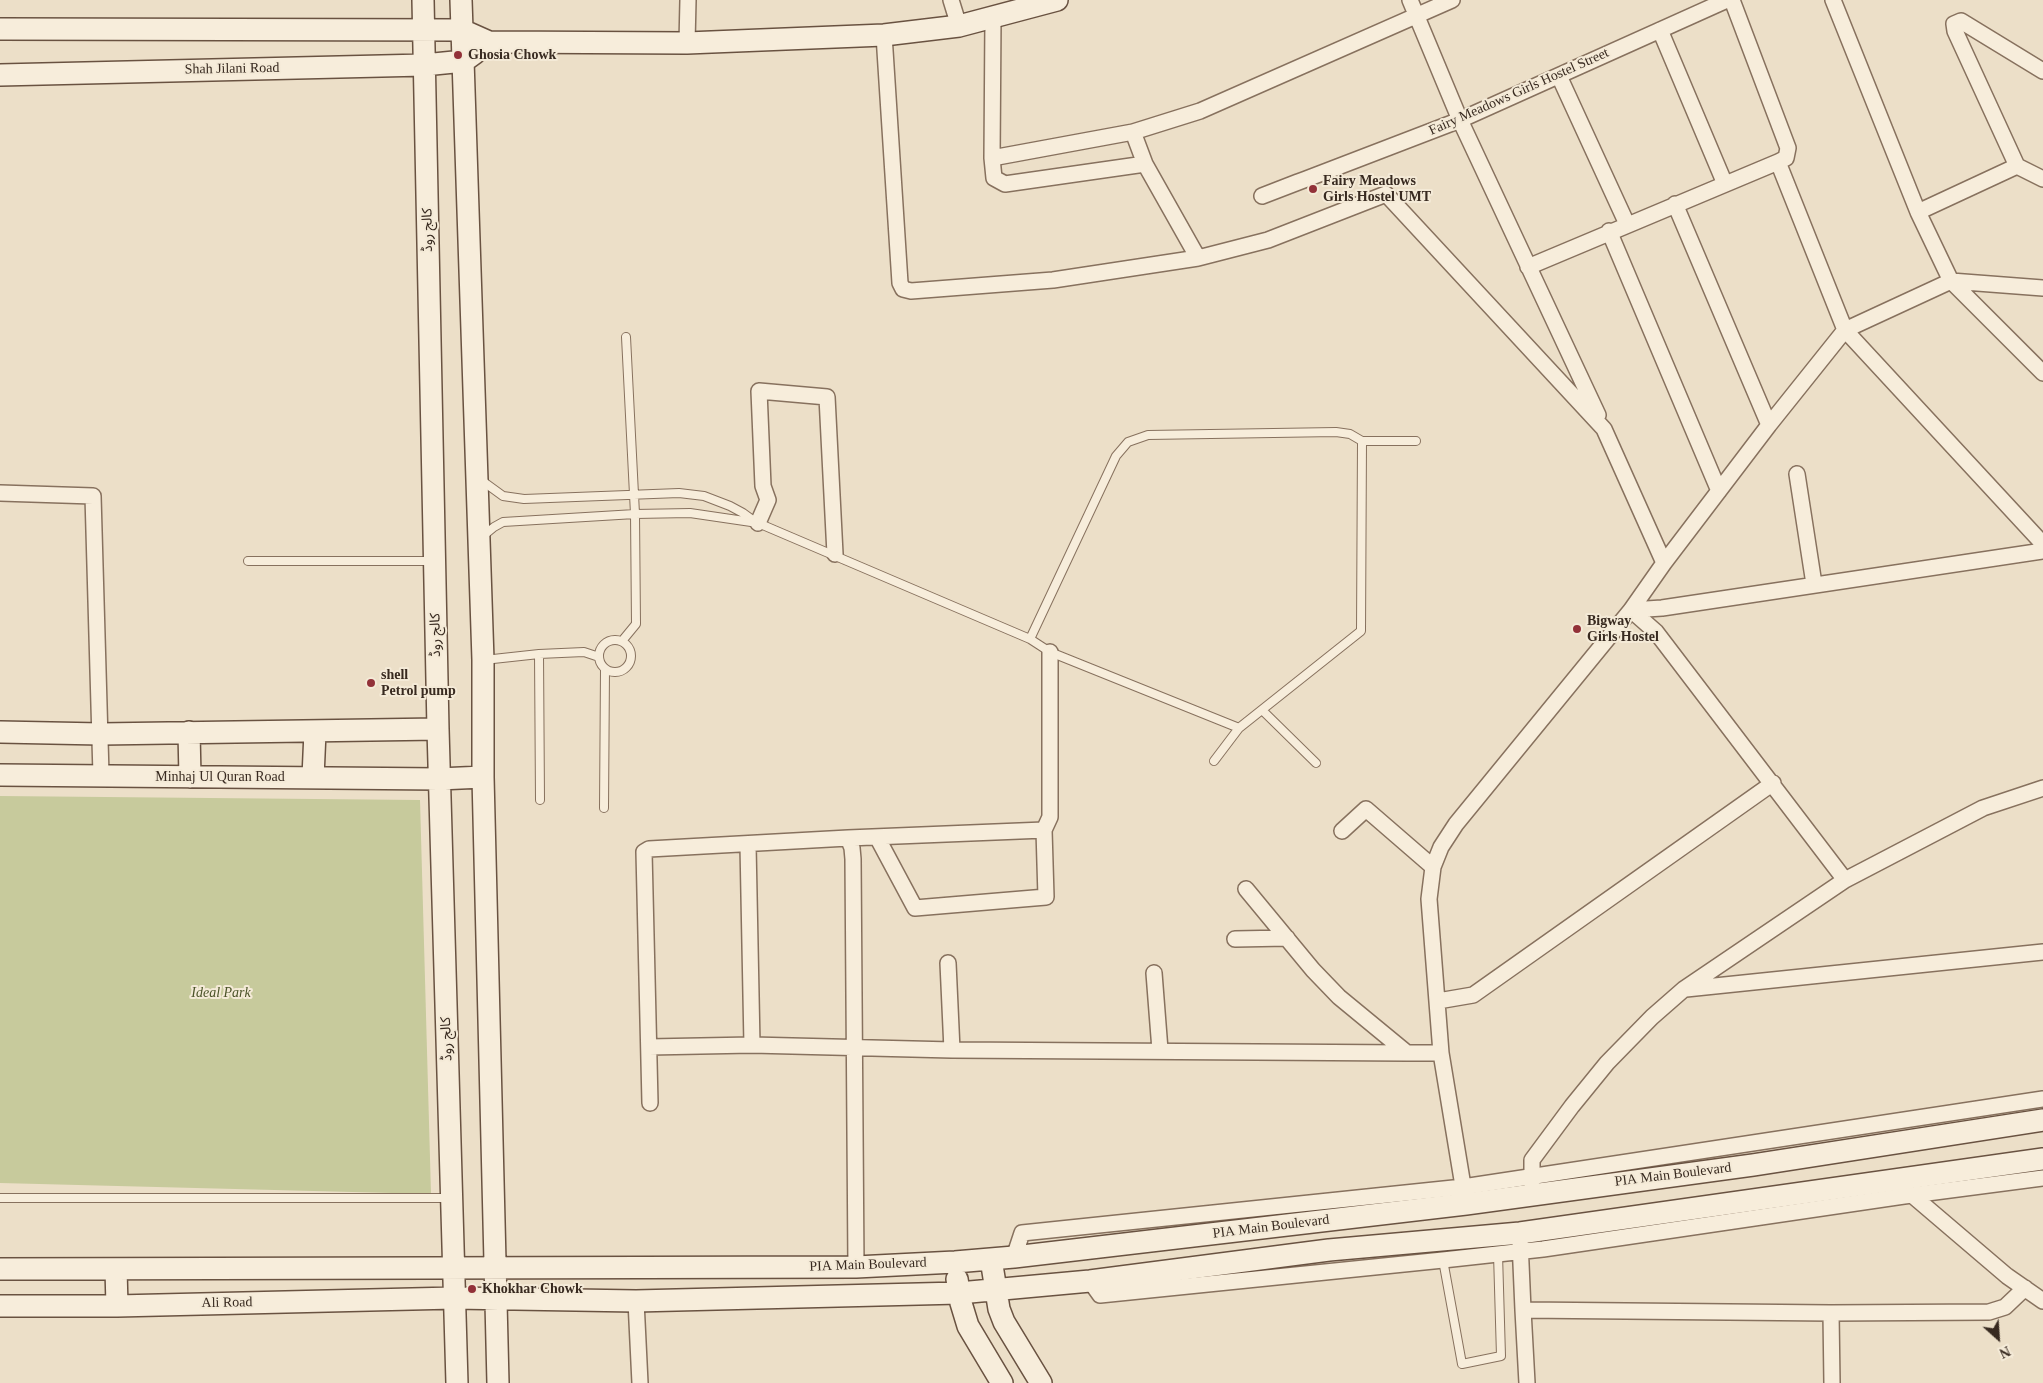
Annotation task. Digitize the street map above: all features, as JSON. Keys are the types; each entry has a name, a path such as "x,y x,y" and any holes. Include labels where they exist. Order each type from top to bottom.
{"main road":[{"name":"کالج روڈ","path":"423,0 438,729 454,1298"},
{"path":"461,0 483,660 494,1269 498,1383"},
{"path":"0,29 462,30 489,42 687,43 884,35 959,26 1057,0"},
{"path":"464,61 489,42"},
{"name":"Shah Jilani Road","path":"0,75 424,65 464,61"},
{"path":"0,732 100,734 438,729"},
{"path":"189,732 190,777"},
{"path":"313,777 316,732"},
{"name":"Minhaj Ul Quran Road","path":"0,774 440,779 484,777"},
{"name":"PIA Main Boulevard","path":"454,1269 856,1267 1014,1257 1532,1184 1753,1165 2043,1120"},
{"path":"495,1298 636,1301 959,1293 995,1290 1090,1281 1329,1250 1520,1242 2043,1159"},
{"path":"991,1259 998,1309 1041,1383"},
{"path":"955,1262 959,1293 968,1326 1002,1383"},
{"path":"0,1269 454,1269"},
{"path":"116,1269 117,1306"},
{"path":"454,1298 457,1383"},
{"name":"Ali Road","path":"0,1306 117,1306 495,1298"}],"street":[{"path":"687,43 688,0"},
{"path":"951,0 959,26"},
{"path":"1410,0 1460,120 1604,429 1664,563"},
{"path":"992,158 1133,132 1200,112 1452,0"},
{"name":"Fairy Meadows Girls Hostel Street","path":"1309,178 1460,120 1727,0"},
{"path":"1528,267 1609,231 1786,158 1788,148 1732,0"},
{"path":"1832,0 1918,212 1951,280 2043,373"},
{"path":"993,18 992,158 994,178 1004,184 1145,164"},
{"path":"2043,71 1961,21 1954,24 1955,31 2017,166 2043,178"},
{"path":"1660,30 1725,184"},
{"path":"884,35 900,283 903,289 911,291 1053,280 1198,258 1268,240 1386,194 1604,429"},
{"path":"1559,76 1627,224"},
{"path":"1133,132 1145,164 1198,258"},
{"path":"1778,162 1845,330 2043,544"},
{"path":"1918,212 2017,166"},
{"path":"1675,204 1769,425"},
{"path":"1609,231 1719,491"},
{"path":"1464,1195 1441,1053 1429,899 1433,866 1441,847 1456,824 1630,610 1769,425 1845,330 1951,280 2043,288"},
{"path":"756,522 768,500 763,486 759,391 827,397 835,554"},
{"path":"1797,474 1814,584"},
{"path":"0,493 93,496 101,775"},
{"path":"1630,610 1662,608 2043,551"},
{"path":"1630,610 1656,632 1773,783 1845,880"},
{"path":"876,837 914,908 1046,897 1044,830 1050,817 1050,652"},
{"path":"1438,1001 1473,995 1773,783"},
{"path":"2043,788 1983,808 1845,880 1684,989 1652,1016 1589,1084 1532,1160 1532,1184 2043,1099"},
{"path":"1342,831 1366,809 1433,866"},
{"path":"650,1103 644,852 650,849 848,838 1044,830"},
{"path":"848,838 852,848 853,859 856,1267"},
{"path":"748,845 752,1045"},
{"path":"1246,889 1313,970 1339,997 1407,1053"},
{"path":"1235,939 1287,938"},
{"path":"1684,989 2043,952"},
{"path":"948,963 952,1050"},
{"path":"1154,972 1160,1050"},
{"path":"649,1047 752,1045 854,1049 1441,1053"},
{"path":"1090,1281 1100,1294 1443,1260 1498,1254 1520,1242 2043,1178"},
{"path":"1912,1194 2007,1276 2043,1301"},
{"path":"1520,1242 1526,1383"},
{"path":"1524,1310 1831,1313 1989,1312 2005,1307 2025,1288"},
{"path":"636,1301 640,1383"},
{"path":"1831,1313 1832,1383"}],"lane":[{"path":"622,641 636,624 635,514 626,337"},
{"path":"1030,639 1116,456 1128,442 1148,435 1336,432 1350,434 1362,442 1416,441"},
{"path":"1214,761 1239,728 1361,631 1362,442"},
{"path":"476,475 503,496 524,499 680,493 704,496 743,512 756,522 835,554 1030,639 1050,652 1239,728"},
{"path":"479,542 494,527 503,522 635,514 690,513 756,522"},
{"path":"248,561 434,561"},
{"path":"611,640 622,641 630,648 632,659 626,669 616,673 605,669 600,664 598,657 602,646 611,640"},
{"path":"483,660 539,654 584,652 598,657"},
{"path":"539,654 540,800"},
{"path":"604,808 605,669"},
{"path":"1262,710 1316,763"},
{"path":"0,1198 452,1198"},
{"path":"1443,1260 1462,1364 1501,1356 1498,1254"}],"green space":[{"name":"Ideal Park","path":"0,796 420,800 431,1194 0,1183"}],"place":[{"name":"Ghosia Chowk","path":"458,55"},
{"name":"Fairy Meadows Girls Hostel UMT","path":"1313,189"},
{"name":"Bigway Girls Hostel","path":"1577,629"},
{"name":"shell Petrol pump","path":"371,683"},
{"name":"Khokhar Chowk","path":"472,1289"}]}
